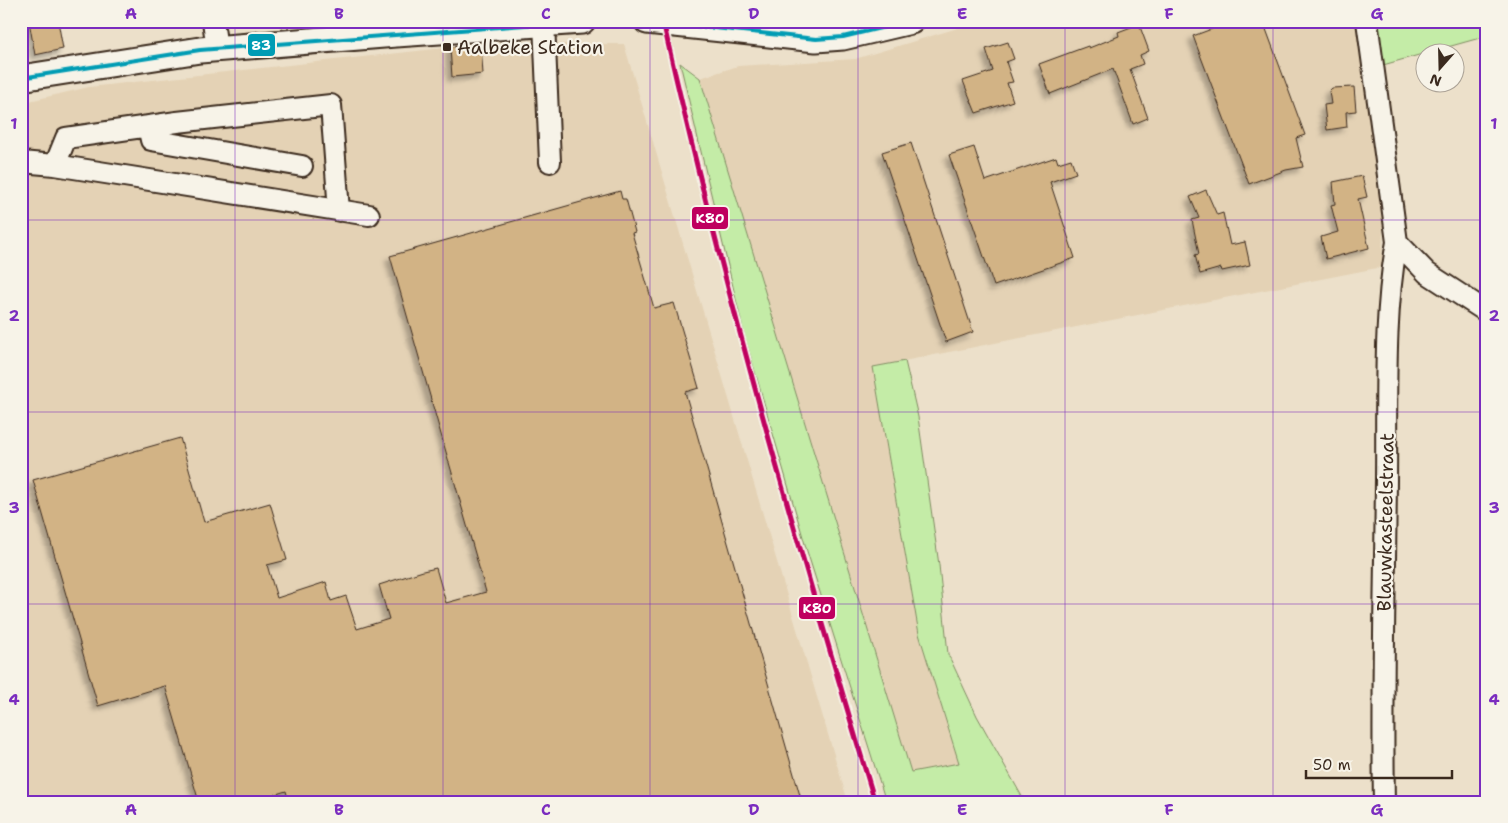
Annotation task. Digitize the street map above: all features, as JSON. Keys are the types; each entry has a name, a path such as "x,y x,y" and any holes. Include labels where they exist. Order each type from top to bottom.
{"main road":[{"path":"21,78 217,49 544,22 582,21"},
{"path":"655,22 816,39 843,37 911,21"}],"street":[{"path":"213,21 217,49"},
{"name":"Blauwkasteelstraat","path":"1367,21 1397,242 1391,274 1387,398 1382,716 1384,802"},
{"path":"544,22 550,162"},
{"path":"55,164 66,138 148,126 331,105 339,211"},
{"path":"148,126 151,140 302,166"},
{"path":"21,162 55,164 369,216"},
{"path":"1397,242 1427,273 1487,312"}],"shaded area":[{"path":"981,21 1358,21 1383,227 1382,267 873,367 919,634 959,763 911,772 700,78 738,66 855,59"},
{"path":"481,44 624,44 848,802 21,802 21,103 89,87"}],"green space":[{"path":"1377,21 1487,21 1487,36 1465,42 1416,42 1416,56 1383,65"},
{"path":"680,63 700,78 911,772 959,763 919,634 873,367 905,361 918,417 939,565 948,654 977,716 1025,802 886,802 807,551 745,337"}],"building":[{"path":"29,21 58,21 63,49 35,55"},
{"path":"1233,21 1263,21 1305,135 1296,138 1303,167 1286,170 1249,184 1193,36"},
{"path":"1139,24 1149,51 1140,55 1143,64 1130,69 1148,118 1133,124 1113,69 1050,94 1039,64 1119,36 1118,32"},
{"path":"1008,42 1014,59 1006,62 1013,82 1007,83 1013,101 976,113 963,81 993,71 986,49"},
{"path":"481,45 483,74 452,77 450,47"},
{"path":"1354,87 1356,111 1346,112 1347,127 1327,130 1324,105 1331,104 1329,91 1332,88"},
{"path":"911,143 973,332 946,342 882,152"},
{"path":"974,147 985,181 1056,157 1058,163 1071,159 1076,173 1050,182 1075,258 994,286 949,155"},
{"path":"1362,176 1367,197 1358,199 1369,248 1326,259 1321,237 1338,232 1331,205 1335,204 1333,182"},
{"path":"1206,190 1217,215 1223,213 1230,245 1245,242 1250,265 1222,271 1221,268 1200,274 1195,255 1199,254 1192,220 1199,218 1190,197"},
{"path":"620,191 622,199 626,199 635,232 632,233 654,308 674,303 699,388 685,392 801,799 791,802 289,802 286,791 250,802 199,802 165,686 98,706 33,480 180,438 204,522 270,503 287,560 267,565 277,598 326,582 331,601 346,596 357,629 389,619 379,585 423,571 436,568 446,603 486,592 390,256"}],"transit line":[{"name":"83","path":"21,78 200,50 578,21"},
{"name":"83","path":"649,21 816,39 843,37 910,21"},
{"name":"K80","path":"663,21 735,316 789,511 875,802"}],"place":[{"name":"Aalbeke Station","path":"447,47"}]}
